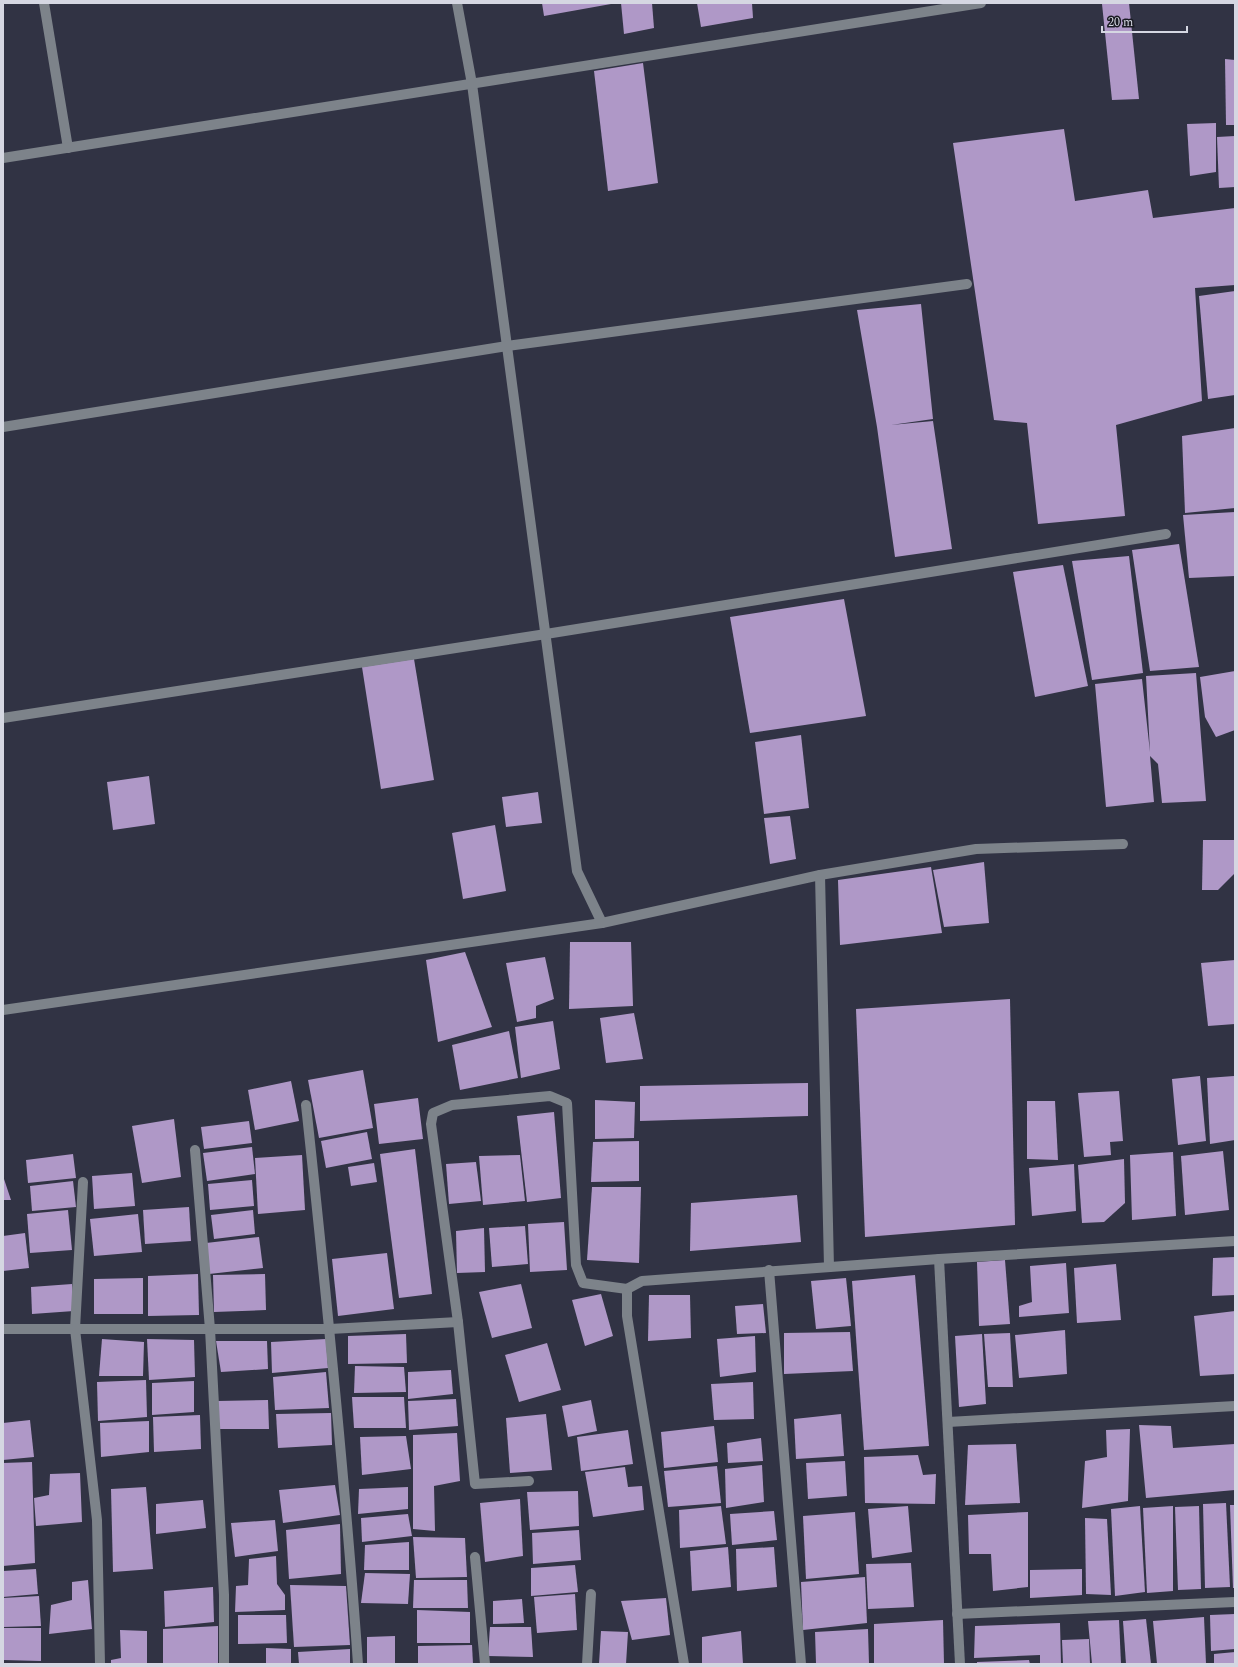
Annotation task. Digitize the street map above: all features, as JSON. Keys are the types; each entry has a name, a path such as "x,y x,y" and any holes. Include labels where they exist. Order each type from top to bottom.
{"street":[{"path":"44,3 68,148"},
{"path":"457,3 472,84 577,871 602,923"},
{"path":"3,158 981,3"},
{"path":"3,426 507,346 968,284"},
{"path":"3,718 546,634 1166,534"},
{"path":"3,1010 602,923 820,875 976,849 1123,844"},
{"path":"820,875 828,1267"},
{"path":"529,1481 475,1484 458,1322 431,1124 433,1113 452,1105 550,1096 567,1103 576,1265 583,1283 628,1289 642,1281 769,1270 1235,1241"},
{"path":"306,1105 330,1329 349,1536 358,1664"},
{"path":"195,1150 210,1329 224,1595 224,1664"},
{"path":"83,1182 75,1329 97,1520 100,1664"},
{"path":"939,1259 960,1664"},
{"path":"769,1270 801,1664"},
{"path":"628,1289 627,1316 684,1664"},
{"path":"3,1329 330,1329 458,1322"},
{"path":"948,1422 1235,1406"},
{"path":"475,1557 485,1664"},
{"path":"588,1664 591,1594"},
{"path":"957,1614 1235,1602"}],"building":[{"path":"542,3 611,3 611,4 544,16"},
{"path":"621,3 652,3 654,28 624,34"},
{"path":"697,3 752,3 753,18 701,27"},
{"path":"1129,3 1139,99 1112,100 1102,4"},
{"path":"1225,59 1235,60 1235,125 1226,125"},
{"path":"643,63 658,183 608,191 594,71"},
{"path":"1216,123 1216,172 1190,176 1187,124"},
{"path":"1064,129 1075,201 1148,190 1153,218 1235,208 1235,285 1195,288 1202,401 1116,425 1125,516 1038,524 1027,423 994,420 953,143"},
{"path":"1235,136 1235,187 1219,188 1217,137"},
{"path":"1235,291 1235,395 1208,399 1199,296"},
{"path":"921,304 933,419 891,425 933,421 952,549 895,557 877,427 857,310"},
{"path":"1235,428 1235,508 1185,513 1182,436"},
{"path":"1235,512 1235,576 1189,578 1183,515"},
{"path":"1179,544 1199,667 1150,671 1132,550"},
{"path":"1129,556 1143,673 1092,680 1072,561"},
{"path":"1063,565 1088,686 1035,697 1013,572"},
{"path":"844,599 866,716 750,733 730,617"},
{"path":"414,659 434,780 381,789 362,667"},
{"path":"1235,671 1235,730 1216,737 1205,717 1200,677"},
{"path":"1196,673 1206,801 1162,803 1158,764 1150,756 1154,802 1106,807 1095,684 1142,679 1150,752 1146,676"},
{"path":"801,735 809,808 764,814 755,742"},
{"path":"149,776 155,824 113,830 107,782"},
{"path":"538,792 542,823 506,827 502,797"},
{"path":"790,816 796,859 770,864 764,818"},
{"path":"495,825 506,891 463,899 452,833"},
{"path":"1203,840 1234,840 1235,873 1218,890 1202,890"},
{"path":"984,862 989,923 944,927 933,870"},
{"path":"931,867 942,933 840,945 838,880"},
{"path":"570,942 631,942 633,1006 569,1009"},
{"path":"465,952 492,1027 438,1042 426,960"},
{"path":"545,957 554,999 536,1006 536,1018 517,1022 506,963"},
{"path":"1235,960 1235,1024 1208,1026 1201,963"},
{"path":"1010,999 1015,1225 865,1237 856,1009"},
{"path":"634,1013 643,1059 606,1063 600,1018"},
{"path":"553,1021 560,1069 521,1078 515,1027"},
{"path":"509,1031 518,1078 460,1090 452,1045"},
{"path":"363,1070 373,1128 319,1138 308,1080"},
{"path":"1200,1076 1206,1141 1178,1145 1172,1079"},
{"path":"1234,1076 1235,1140 1210,1144 1207,1078"},
{"path":"291,1081 299,1121 255,1130 248,1090"},
{"path":"808,1083 808,1116 640,1121 640,1086"},
{"path":"1119,1091 1123,1141 1110,1142 1111,1155 1084,1157 1078,1093"},
{"path":"418,1098 423,1139 379,1144 374,1104"},
{"path":"595,1100 635,1102 634,1138 595,1139"},
{"path":"1027,1101 1055,1101 1058,1160 1027,1159"},
{"path":"554,1112 561,1198 527,1202 517,1116"},
{"path":"174,1119 181,1177 142,1183 132,1126"},
{"path":"249,1121 252,1143 204,1149 201,1127"},
{"path":"367,1132 372,1159 326,1168 321,1141"},
{"path":"639,1141 639,1181 591,1182 593,1142"},
{"path":"252,1147 255,1174 207,1181 203,1153"},
{"path":"415,1149 432,1294 399,1298 380,1154"},
{"path":"1223,1151 1229,1210 1185,1215 1181,1156"},
{"path":"1173,1152 1176,1216 1132,1220 1130,1155"},
{"path":"73,1154 76,1178 28,1183 26,1160"},
{"path":"302,1155 305,1210 258,1214 255,1158"},
{"path":"520,1155 525,1201 483,1205 479,1156"},
{"path":"1124,1159 1125,1203 1104,1222 1082,1223 1078,1165"},
{"path":"476,1162 481,1201 449,1204 446,1164"},
{"path":"374,1163 377,1182 351,1186 348,1167"},
{"path":"1074,1164 1076,1211 1032,1216 1029,1168"},
{"path":"132,1173 135,1206 94,1209 92,1176"},
{"path":"3,1176 11,1200 3,1200"},
{"path":"252,1180 254,1206 210,1210 208,1184"},
{"path":"73,1181 76,1207 32,1211 30,1186"},
{"path":"592,1187 641,1187 639,1263 587,1260"},
{"path":"797,1195 801,1242 690,1251 691,1203"},
{"path":"189,1207 191,1241 145,1244 143,1210"},
{"path":"68,1210 72,1250 30,1253 27,1214"},
{"path":"253,1210 255,1234 214,1239 211,1215"},
{"path":"138,1214 142,1252 94,1256 90,1219"},
{"path":"564,1222 567,1270 530,1272 528,1224"},
{"path":"525,1226 528,1264 492,1267 489,1228"},
{"path":"484,1228 485,1272 457,1273 456,1231"},
{"path":"25,1233 29,1268 3,1271 3,1236"},
{"path":"259,1237 263,1268 209,1274 206,1243"},
{"path":"387,1253 394,1309 338,1316 332,1259"},
{"path":"1235,1257 1235,1295 1212,1296 1213,1258"},
{"path":"1005,1260 1010,1324 979,1326 977,1262"},
{"path":"1066,1263 1069,1313 1019,1317 1019,1306 1032,1302 1030,1266"},
{"path":"1116,1264 1121,1320 1077,1323 1074,1268"},
{"path":"198,1274 199,1315 148,1316 148,1276"},
{"path":"265,1274 266,1310 214,1312 213,1275"},
{"path":"915,1275 929,1446 864,1450 852,1281"},
{"path":"143,1278 143,1314 94,1314 94,1279"},
{"path":"846,1278 851,1326 816,1329 811,1281"},
{"path":"72,1284 74,1311 32,1314 31,1287"},
{"path":"521,1284 532,1328 492,1338 479,1292"},
{"path":"601,1294 613,1336 585,1346 572,1300"},
{"path":"649,1295 690,1295 691,1338 648,1341"},
{"path":"763,1304 766,1333 737,1334 735,1306"},
{"path":"1235,1311 1235,1374 1200,1376 1194,1316"},
{"path":"1065,1330 1067,1374 1019,1378 1015,1335"},
{"path":"850,1332 853,1371 784,1374 784,1333"},
{"path":"1010,1333 1013,1387 988,1387 984,1334"},
{"path":"406,1334 407,1363 348,1364 348,1336"},
{"path":"982,1334 986,1404 959,1407 955,1336"},
{"path":"755,1336 756,1372 720,1377 717,1339"},
{"path":"102,1339 144,1342 143,1376 99,1376"},
{"path":"147,1339 194,1340 195,1377 149,1380"},
{"path":"326,1339 328,1368 272,1373 271,1342"},
{"path":"216,1341 267,1341 268,1369 221,1372"},
{"path":"547,1343 561,1390 519,1402 505,1355"},
{"path":"355,1366 404,1367 406,1392 354,1393"},
{"path":"451,1370 453,1394 408,1399 408,1372"},
{"path":"326,1372 329,1408 275,1410 273,1377"},
{"path":"146,1380 147,1417 98,1421 97,1382"},
{"path":"194,1381 194,1412 152,1415 152,1383"},
{"path":"753,1382 754,1419 714,1420 711,1384"},
{"path":"352,1397 404,1397 406,1428 354,1428"},
{"path":"456,1399 458,1426 409,1430 408,1401"},
{"path":"268,1400 269,1429 218,1429 217,1401"},
{"path":"591,1400 597,1431 568,1437 562,1406"},
{"path":"331,1413 332,1445 278,1448 276,1414"},
{"path":"546,1414 552,1470 510,1473 506,1418"},
{"path":"841,1414 844,1456 796,1459 794,1419"},
{"path":"200,1415 201,1449 154,1452 153,1417"},
{"path":"30,1420 34,1457 3,1460 3,1423"},
{"path":"149,1421 149,1452 101,1457 100,1423"},
{"path":"1139,1425 1171,1426 1173,1448 1235,1444 1235,1490 1146,1498"},
{"path":"714,1426 718,1462 664,1468 661,1432"},
{"path":"1130,1429 1128,1501 1082,1508 1085,1461 1107,1457 1106,1430"},
{"path":"628,1430 633,1464 581,1471 577,1437"},
{"path":"457,1433 460,1481 434,1486 435,1531 413,1529 413,1435"},
{"path":"406,1436 411,1469 362,1475 360,1437"},
{"path":"761,1438 763,1461 728,1463 727,1443"},
{"path":"1016,1444 1020,1503 965,1505 968,1445"},
{"path":"918,1455 923,1475 936,1474 935,1504 865,1503 864,1457"},
{"path":"845,1461 847,1496 808,1499 806,1463"},
{"path":"32,1462 35,1563 3,1566 3,1463"},
{"path":"762,1465 764,1502 726,1508 725,1469"},
{"path":"717,1466 721,1503 668,1507 664,1471"},
{"path":"625,1467 628,1487 642,1486 644,1510 593,1517 585,1472"},
{"path":"80,1473 82,1522 36,1526 34,1498 49,1495 50,1474"},
{"path":"335,1485 340,1515 283,1523 279,1490"},
{"path":"146,1487 153,1569 113,1572 111,1489"},
{"path":"408,1487 408,1509 358,1514 359,1489"},
{"path":"578,1491 579,1526 530,1530 527,1492"},
{"path":"520,1499 523,1556 485,1562 480,1503"},
{"path":"203,1500 206,1528 156,1534 156,1504"},
{"path":"1226,1503 1230,1587 1205,1588 1203,1504"},
{"path":"1230,1505 1235,1505 1235,1588 1233,1588"},
{"path":"721,1506 726,1544 680,1548 679,1510"},
{"path":"908,1506 912,1552 872,1558 868,1509"},
{"path":"1140,1506 1145,1592 1115,1596 1111,1509"},
{"path":"1173,1506 1173,1591 1147,1593 1143,1508"},
{"path":"1199,1506 1201,1589 1178,1590 1175,1507"},
{"path":"774,1511 777,1540 732,1545 730,1514"},
{"path":"855,1512 859,1574 806,1579 803,1516"},
{"path":"1028,1512 1028,1587 993,1591 991,1554 969,1554 968,1515"},
{"path":"408,1514 412,1536 362,1542 361,1518"},
{"path":"1085,1518 1107,1519 1111,1595 1086,1594"},
{"path":"275,1520 278,1551 235,1557 231,1523"},
{"path":"340,1524 341,1574 289,1579 286,1530"},
{"path":"579,1530 581,1560 533,1564 532,1533"},
{"path":"413,1537 465,1538 467,1577 416,1578"},
{"path":"409,1542 409,1570 364,1570 365,1545"},
{"path":"728,1547 731,1587 692,1591 690,1551"},
{"path":"774,1547 777,1587 737,1591 736,1549"},
{"path":"276,1556 277,1584 285,1595 285,1610 235,1612 236,1586 248,1585 249,1559"},
{"path":"911,1563 914,1607 868,1609 866,1564"},
{"path":"575,1565 578,1592 531,1596 531,1568"},
{"path":"36,1569 38,1594 3,1597 3,1571"},
{"path":"1082,1569 1082,1595 1030,1598 1030,1570"},
{"path":"365,1573 410,1574 408,1604 361,1603"},
{"path":"865,1577 867,1623 803,1630 801,1582"},
{"path":"88,1580 92,1629 49,1634 51,1605 72,1600 72,1582"},
{"path":"414,1580 467,1580 468,1608 413,1608"},
{"path":"290,1585 346,1586 350,1645 294,1647"},
{"path":"213,1587 214,1622 165,1627 164,1591"},
{"path":"575,1594 577,1630 537,1633 534,1597"},
{"path":"39,1596 41,1626 3,1627 3,1598"},
{"path":"666,1598 670,1635 632,1640 621,1601"},
{"path":"522,1599 524,1623 493,1624 493,1601"},
{"path":"417,1610 470,1612 470,1643 417,1643"},
{"path":"1235,1614 1235,1649 1211,1651 1210,1615"},
{"path":"238,1615 286,1615 287,1643 238,1644"},
{"path":"1204,1617 1206,1664 1157,1664 1153,1621"},
{"path":"1146,1619 1151,1664 1126,1664 1123,1621"},
{"path":"943,1620 944,1664 874,1664 874,1624"},
{"path":"1119,1620 1121,1664 1092,1664 1088,1621"},
{"path":"1060,1623 1061,1664 1040,1664 1040,1655 974,1658 975,1626"},
{"path":"218,1626 218,1664 163,1664 163,1629"},
{"path":"490,1627 531,1627 533,1657 488,1656"},
{"path":"3,1628 41,1628 41,1661 3,1660"},
{"path":"868,1629 869,1664 816,1664 815,1632"},
{"path":"120,1630 147,1631 147,1664 111,1664 111,1660 121,1658"},
{"path":"601,1631 628,1632 626,1664 599,1664"},
{"path":"741,1631 743,1664 702,1664 702,1637"},
{"path":"395,1636 395,1664 367,1664 367,1637"},
{"path":"1089,1639 1090,1664 1063,1664 1062,1640"},
{"path":"472,1645 473,1664 418,1664 418,1646"},
{"path":"266,1648 291,1649 291,1664 266,1664"},
{"path":"350,1649 350,1664 299,1664 298,1652"},
{"path":"1235,1652 1235,1664 1214,1664 1214,1654"},
{"path":"1029,1660 1030,1664 977,1664 977,1662"}]}
